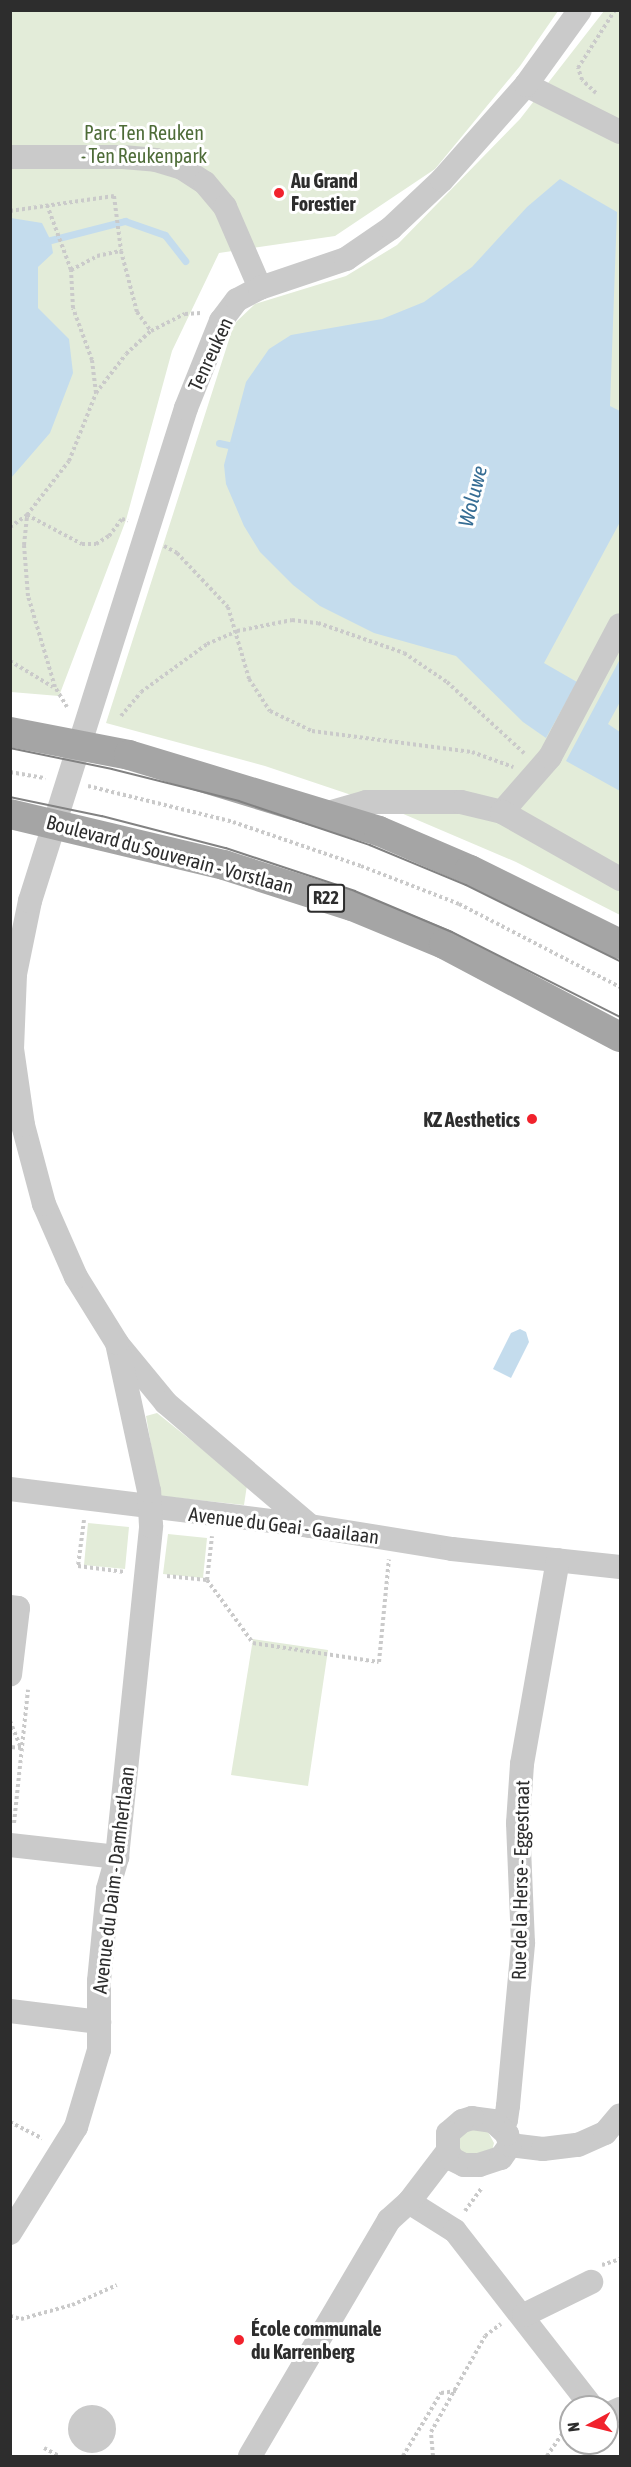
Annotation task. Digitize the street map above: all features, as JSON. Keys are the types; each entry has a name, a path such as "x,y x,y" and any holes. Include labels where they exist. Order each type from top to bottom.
{"main road":[{"path":"10,732 129,755 328,813 470,870 621,944"},
{"name":"Boulevard du Souverain - Vorstlaan","path":"10,814 54,821 224,865 352,906 444,944 621,1037"}],"street":[{"name":"Tenreuken","path":"117,1343 76,1276 44,1204 23,1125 12,1048 15,974 30,901 66,782 207,352 221,321 237,300 260,288 346,259 391,228 442,180 526,85 580,10"},
{"path":"526,85 621,132"},
{"path":"10,157 123,157 156,160 182,168 205,183 225,207 260,288"},
{"path":"502,812 550,757 621,625"},
{"path":"328,813 366,801 413,799 461,802 502,812 621,879"},
{"path":"117,1343 166,1403 310,1526"},
{"name":"Avenue du Daim - Damhertlaan","path":"10,2233 76,2127 99,2050 108,1889 117,1857 151,1526 150,1507 117,1343"},
{"name":"Avenue du Geai - Gaailaan","path":"10,1489 310,1526 452,1549 621,1567"},
{"name":"Rue de la Herse - Eggestraat","path":"505,2136 523,1942 518,1823 522,1764 558,1560"},
{"path":"10,1607 18,1608 20,1677"},
{"path":"12,1835 117,1857"},
{"path":"10,2011 99,2022"},
{"path":"505,2136 501,2158 479,2165 465,2165 452,2159 448,2151 448,2133 462,2121 485,2119 505,2136 543,2150 578,2145 605,2133 621,2115"},
{"path":"250,2457 389,2220 409,2202 448,2151"},
{"path":"409,2202 455,2231 515,2317 582,2395"},
{"path":"515,2317 591,2282"}],"path":[{"path":"596,121 605,105 582,80 578,68 615,10"},
{"path":"10,211 114,196 121,250 137,312 151,331"},
{"path":"47,205 71,270 73,308 92,360 96,393"},
{"path":"71,270 97,256 121,250"},
{"path":"10,527 27,515 69,461 96,393 126,354 151,331 185,314 201,313"},
{"path":"27,515 82,544 96,544 109,536 122,519 129,521"},
{"path":"27,515 24,545 28,596 55,687 67,707"},
{"path":"163,546 177,553 228,607 255,693 270,711 290,723 339,736 472,752 536,773"},
{"path":"121,716 141,692 207,644 237,631 292,620 318,623 404,653 447,682 536,773"},
{"path":"10,661 55,687"},
{"path":"10,772 66,782 232,822 361,867 459,904 621,987"},
{"path":"84,1518 78,1566 126,1573"},
{"path":"201,1532 212,1534 207,1580 253,1643 379,1662 390,1556"},
{"path":"160,1576 207,1580"},
{"path":"12,1835 21,1748 20,1677"},
{"path":"10,1720 21,1748"},
{"path":"10,1747 21,1748"},
{"path":"461,2216 486,2181"},
{"path":"10,2316 21,2319 72,2305 117,2285"},
{"path":"433,2457 431,2432 485,2336 515,2317"},
{"path":"403,2457 441,2393 456,2391"},
{"path":"547,2457 559,2439"},
{"path":"44,2448 59,2457"}],"green space":[{"name":"Parc Ten Reuken - Ten Reukenpark","path":"10,11 558,11 520,66 435,169 335,236 219,253 172,351 126,520 59,696 11,692"},
{"path":"604,11 620,11 620,915 516,862 387,807 265,766 106,723 234,324 255,304 346,276 397,245 520,119"},
{"path":"157,1413 247,1485 244,1505 160,1496 146,1416"},
{"path":"88,1523 129,1527 125,1569 84,1565"},
{"path":"168,1534 207,1538 203,1578 163,1574"},
{"path":"253,1639 328,1650 308,1786 231,1775"},
{"path":"473,2128 488,2132 494,2143 492,2151 467,2155 460,2150 458,2136"}],"water":[{"path":"560,179 617,212 610,406 620,411 620,522 544,663 577,682 546,738 523,722 456,656 374,633 320,606 293,585 260,552 244,526 226,484 224,465 246,382 269,349 291,335 382,319 424,302 472,267 527,207"},
{"path":"11,218 42,223 51,241 53,253 38,267 38,308 69,339 73,373 50,433 11,478"},
{"path":"620,659 620,702 608,724 620,732 620,791 566,761"},
{"path":"520,1329 526,1332 529,1342 511,1378 493,1369 511,1333"}],"waterway":[{"name":"Woluwe","path":"43,242 125,221 165,235 185,261"},
{"name":"Woluwe","path":"219,443 233,446"}],"tram line":[{"path":"10,748 112,769 239,801 370,845 466,885 620,961"},
{"path":"10,797 102,816 226,848 355,891 452,932 620,1017"}],"place":[{"name":"Au Grand Forestier","path":"279,193"},
{"name":"KZ Aesthetics","path":"532,1119"},
{"name":"École communale du Karrenberg","path":"239,2340"}]}
